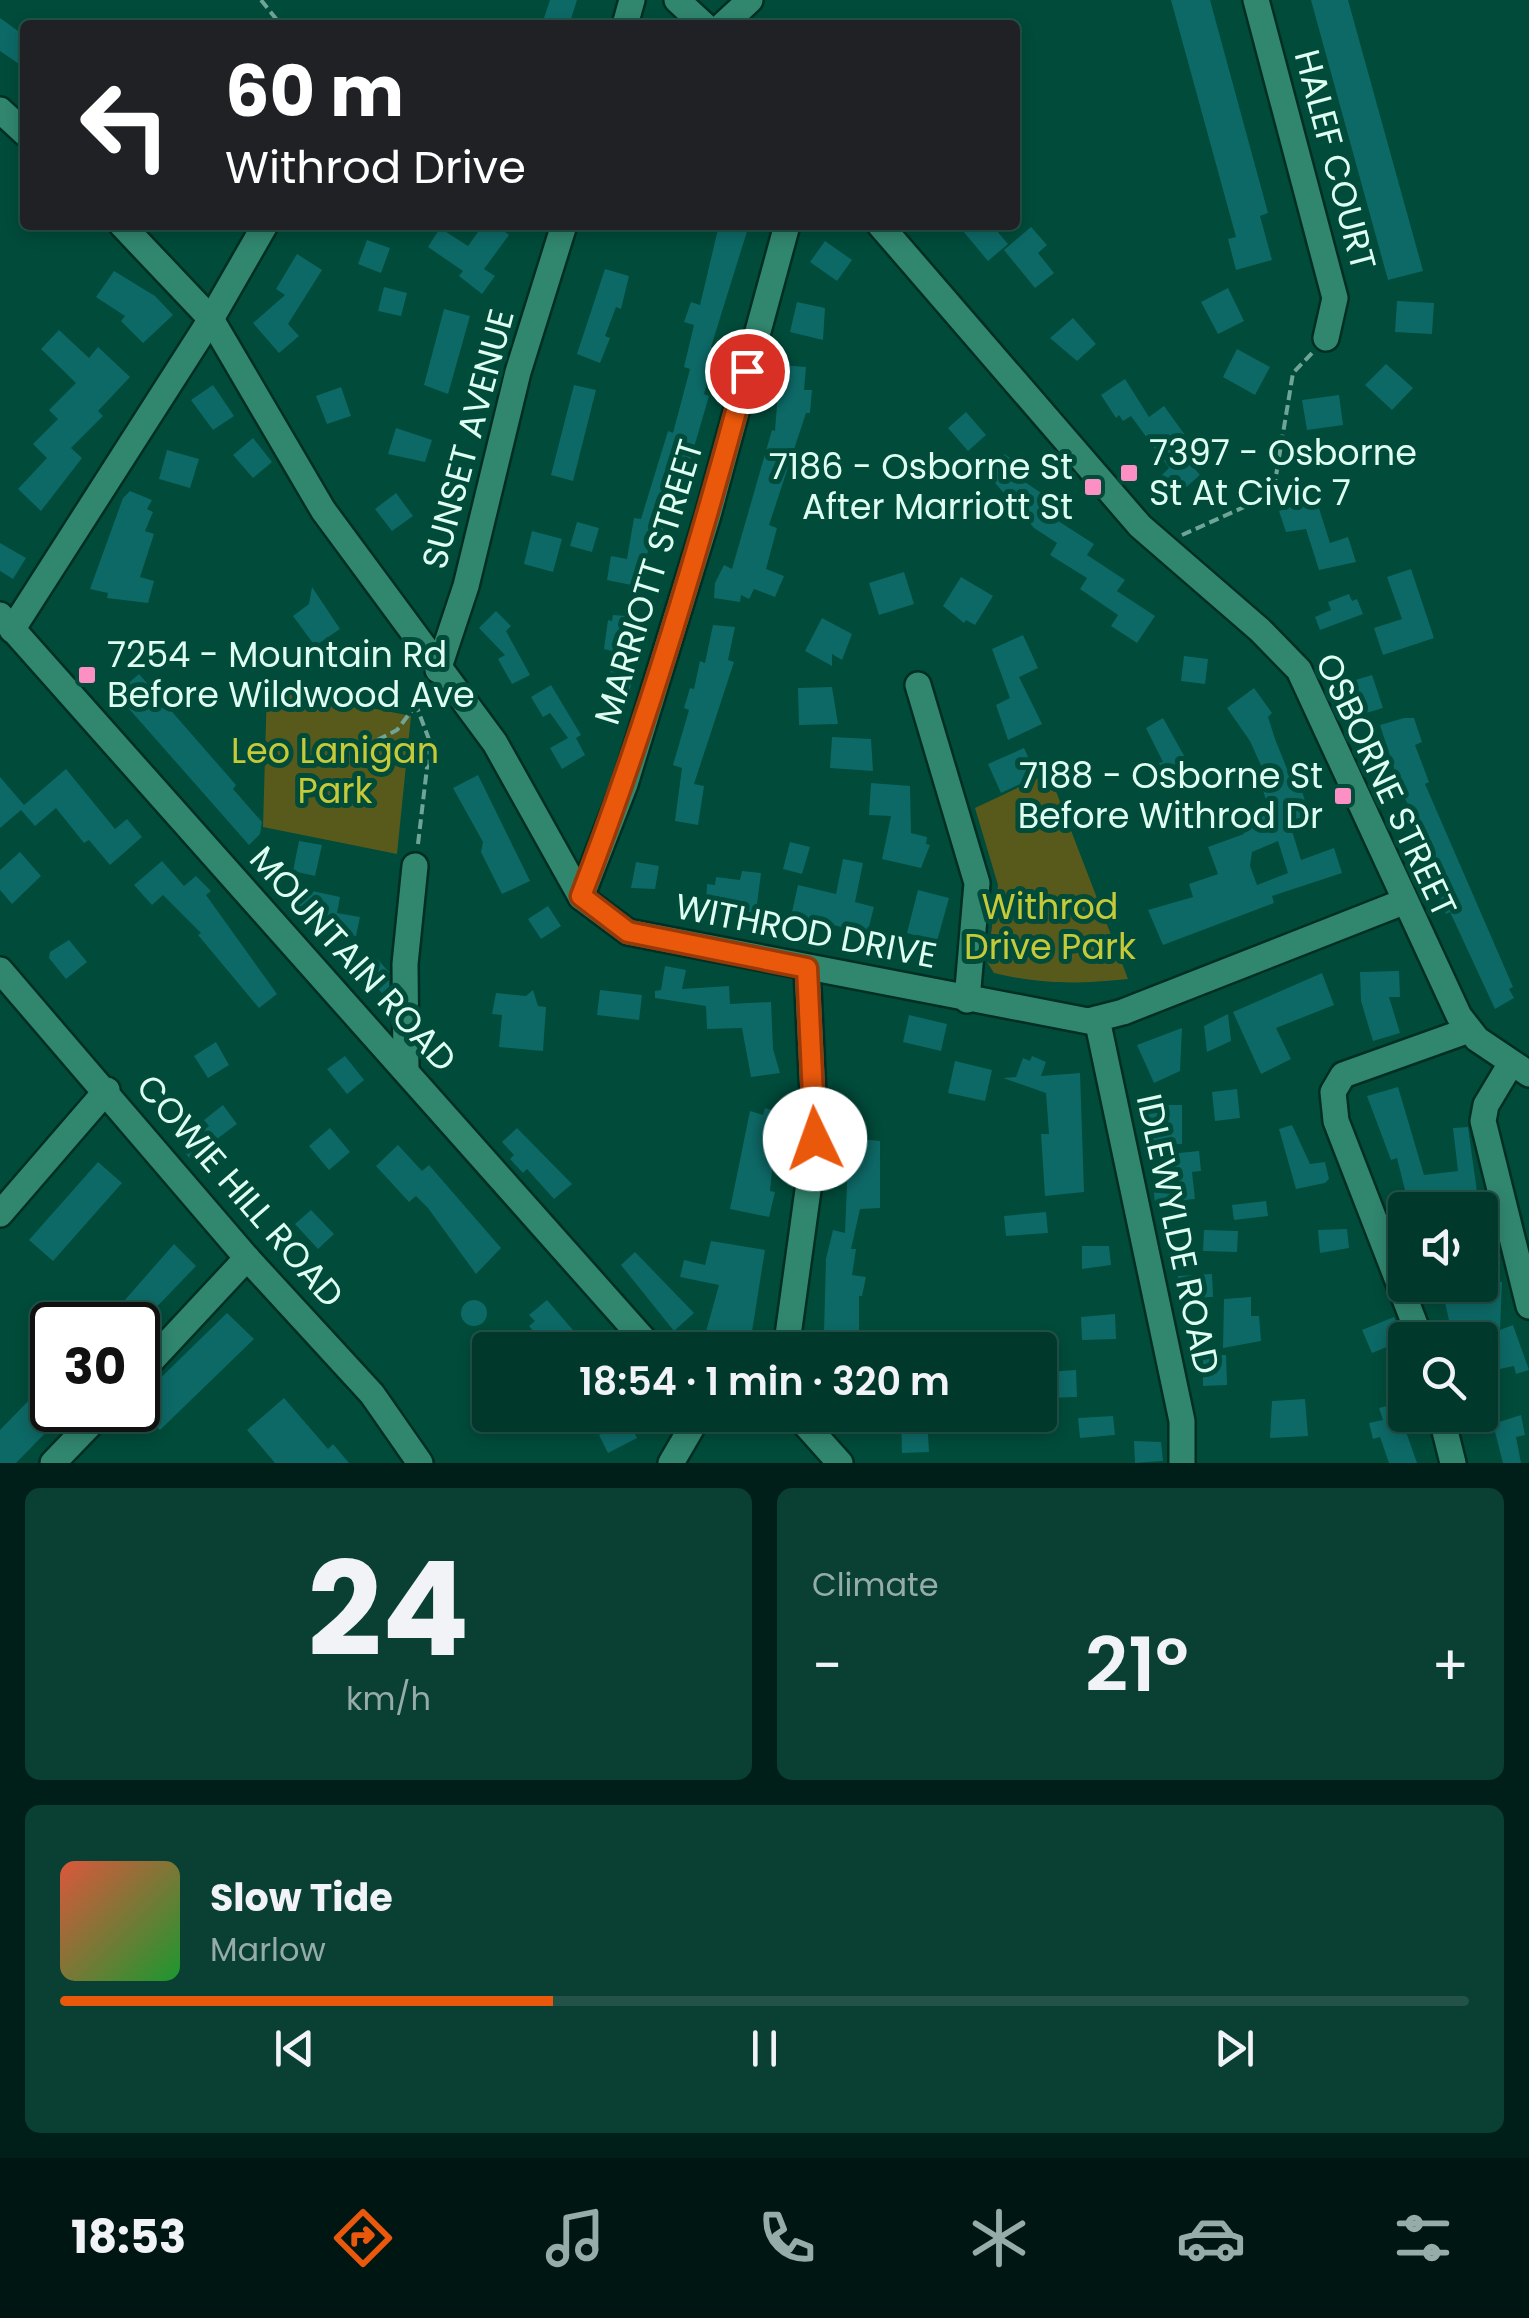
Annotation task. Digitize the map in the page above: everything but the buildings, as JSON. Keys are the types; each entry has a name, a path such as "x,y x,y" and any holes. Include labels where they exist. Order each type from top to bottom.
{"street":[{"path":"677,0 699,20"},
{"path":"728,20 750,0"},
{"name":"HALEF COURT","path":"1256,0 1335,298 1326,338"},
{"path":"0,110 20,128"},
{"name":"WITHROD DRIVE","path":"127,230 210,319 324,510 438,670 495,742 581,896 628,932 807,968 876,977 1063,1019 1098,1019 1403,902"},
{"path":"6,622 210,319 262,230"},
{"name":"SUNSET AVENUE","path":"438,670 466,586 518,372 562,230"},
{"name":"MARRIOTT STREET","path":"581,896 625,784 708,514 787,230"},
{"name":"OSBORNE STREET","path":"884,230 1159,545 1243,614 1299,670 1439,982 1468,1030 1520,1069"},
{"name":"MOUNTAIN ROAD","path":"6,622 638,1332"},
{"path":"918,686 977,883 967,1000"},
{"path":"406,1070 405,964 416,866"},
{"path":"788,1332 815,1139 807,968"},
{"name":"COWIE HILL ROAD","path":"0,970 107,1090 247,1258 372,1394 420,1463"},
{"name":"IDLEWYLDE ROAD","path":"1098,1019 1182,1421 1182,1463"},
{"path":"1414,1322 1336,1121 1332,1092 1343,1075 1468,1030"},
{"path":"1520,1069 1486,1106 1483,1121 1529,1306"},
{"path":"0,1214 107,1090"},
{"path":"160,1351 247,1258"},
{"path":"52,1463 82,1432"},
{"path":"671,1463 689,1432"},
{"path":"812,1432 840,1463"},
{"path":"1445,1432 1453,1463"}],"path":[{"path":"261,0 277,20"},
{"path":"1159,545 1273,494 1292,373 1326,338"},
{"path":"364,747 397,730 436,685 438,670"},
{"path":"416,705 430,742 416,866"}],"green space":[{"name":"Leo Lanigan Park","path":"267,687 411,716 397,854 263,827"},
{"name":"Withrod Drive Park","path":"1049,773 1128,979 1029,980 994,973 987,962 998,885 975,808"}],"place":[{"name":"7397 - Osborne St At Civic 7","path":"1129,473"},
{"name":"7186 - Osborne St After Marriott St","path":"1093,487"},
{"name":"7254 - Mountain Rd Before Wildwood Ave","path":"87,675"},
{"name":"7188 - Osborne St Before Withrod Dr","path":"1343,796"}],"route":[{"path":"747,371 708,514 625,784 581,896 590,908 628,932 807,968 815,1139"}]}
